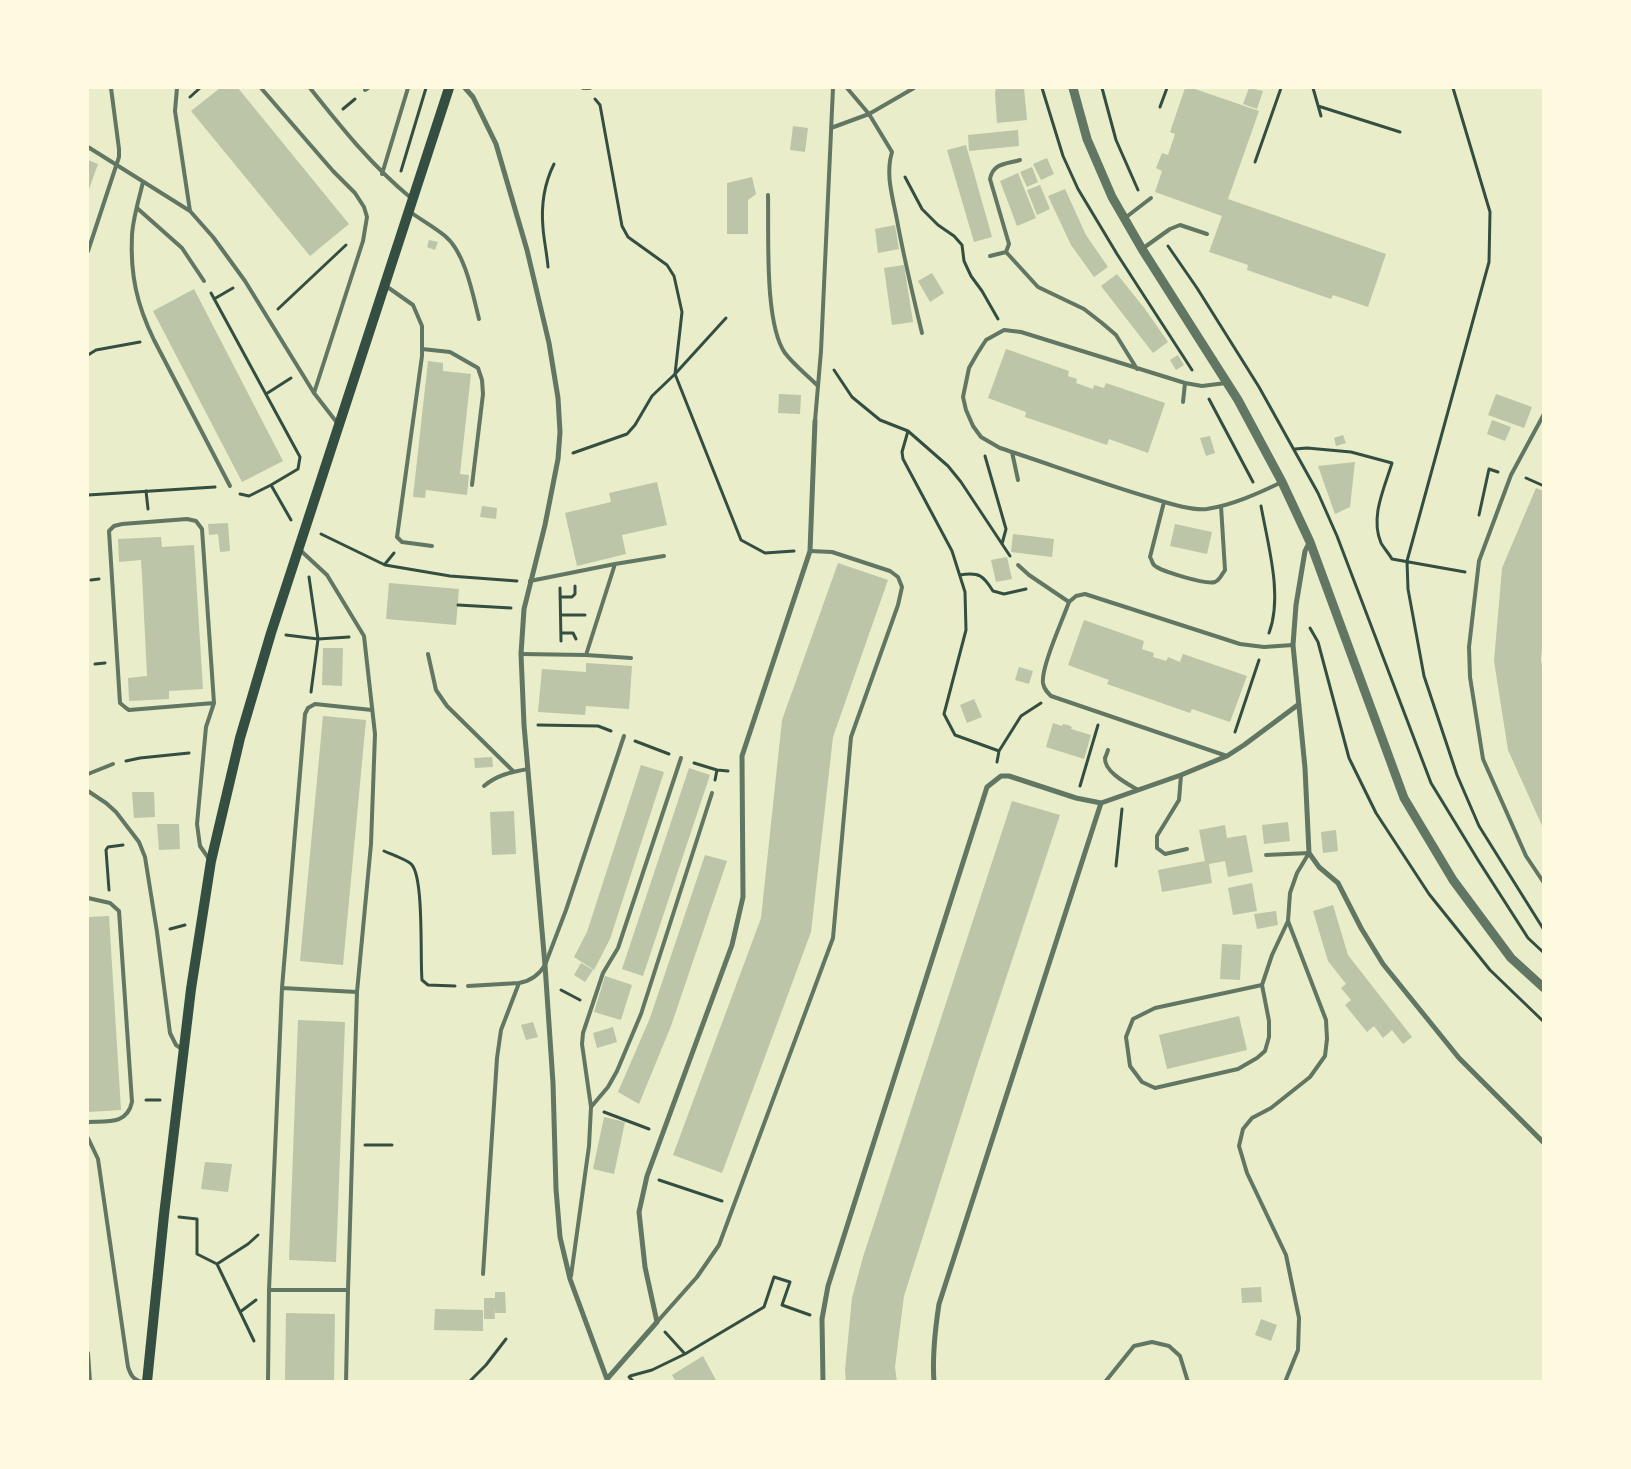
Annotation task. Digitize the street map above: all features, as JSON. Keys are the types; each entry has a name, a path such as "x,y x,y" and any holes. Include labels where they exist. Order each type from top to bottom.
{"main road":[{"path":"147,1382 164,1215 191,989 210,860 240,738 271,633 449,88"}],"street":[{"path":"466,88 473,97 496,144 527,250 549,342 558,398 560,432 558,458 547,516 524,609 521,654 524,725 545,965 556,1199 560,1236 570,1279 605,1381 657,1322 646,1267 639,1212 646,1176 732,945 743,897 742,756 810,551 815,421"},
{"path":"1072,88 1097,164 1112,197 1142,249 1228,383 1282,482 1310,542 1404,798 1453,880 1511,958 1544,988"},
{"path":"1310,542 1305,551 1296,605 1293,645 1305,768 1309,853 1319,867 1338,883 1383,964 1459,1058 1544,1143"},
{"path":"823,1382 822,1319 828,1286 987,786 1001,776 1009,776 1076,798 1101,803 1181,775 1227,756 1299,704"},
{"path":"934,1382 934,1335 939,1304 1101,803"}],"lane":[{"path":"88,251 117,165 119,149 111,88"},
{"path":"177,88 174,111 190,211"},
{"path":"261,88 333,171 355,193 364,207 367,217 363,241 314,393"},
{"path":"310,88 382,174 413,200"},
{"path":"382,174 408,88"},
{"path":"583,88 590,88"},
{"path":"815,421 821,350 833,88"},
{"path":"847,88 869,114 892,152 889,163 889,180 907,271 922,333"},
{"path":"831,128 869,114 914,88"},
{"path":"88,147 190,211 213,237 245,281 314,393 339,425"},
{"path":"1006,252 1009,244 990,179 995,167 1020,160"},
{"path":"143,182 132,234 135,293 154,340 230,486"},
{"path":"768,195 770,283 774,324 785,353 818,386"},
{"path":"1124,219 1151,198"},
{"path":"138,208 182,248 204,281"},
{"path":"409,210 427,225 446,237 456,250 470,279 479,319"},
{"path":"1142,249 1170,229 1180,225 1207,234"},
{"path":"1006,252 1038,287 1084,309 1102,322 1116,335 1137,369"},
{"path":"990,256 1006,252"},
{"path":"384,285 413,305 422,326 422,349 398,537 402,542 432,546"},
{"path":"1228,383 1202,386 1185,383 1021,332 1004,330 986,340 976,354 969,368 963,398 973,426 981,437 1000,448 1164,502 1206,509 1259,493 1282,482"},
{"path":"422,349 450,352 478,368 483,394 472,485"},
{"path":"1183,402 1185,383"},
{"path":"1544,414 1511,475 1479,561 1469,648 1470,677 1483,759 1526,856 1544,883"},
{"path":"1012,452 1018,480"},
{"path":"1164,502 1150,558 1154,565 1165,571 1206,582 1214,582 1220,578 1225,570 1221,506"},
{"path":"210,860 200,846 197,824 206,727 214,703 202,529 196,521 187,518 114,526 109,531 120,702 130,710 214,703"},
{"path":"298,548 327,575 364,636 375,734 371,844 357,992 346,1382"},
{"path":"657,1322 697,1277 719,1245 834,934 851,737 898,605 902,587 898,577 890,571 832,552 810,551"},
{"path":"530,581 664,556"},
{"path":"586,655 615,564"},
{"path":"1018,565 1029,575 1069,602"},
{"path":"1227,756 1051,696 1045,689 1043,681 1045,667 1069,602 1076,596 1085,594 1240,644 1264,647 1293,645"},
{"path":"428,654 436,690 447,706 513,772"},
{"path":"521,654 631,658"},
{"path":"268,1382 269,1290 282,988 304,714 308,708 315,704 372,710"},
{"path":"468,986 528,982 540,973 545,965 566,910 624,736"},
{"path":"1108,750 1105,759 1106,764 1116,777 1138,790"},
{"path":"570,1279 589,1146 591,1107 582,1044 583,1033 603,973 618,948 681,758"},
{"path":"88,774 113,764"},
{"path":"484,786 493,778 528,769"},
{"path":"1181,775 1179,800 1156,836 1157,848 1165,854 1187,849"},
{"path":"88,791 116,812 139,842 145,857 170,1033 176,1045 184,1050"},
{"path":"591,1107 608,1087 617,1071 641,1014 712,793"},
{"path":"1266,855 1309,853"},
{"path":"1262,985 1155,1008 1133,1019 1126,1037 1130,1066 1142,1082 1155,1088 1238,1069 1257,1058 1265,1050 1269,1021 1262,985 1272,955 1288,920 1290,893 1297,873 1309,853"},
{"path":"88,898 110,903 119,911 132,1102 126,1115 122,1118 88,1122"},
{"path":"1285,1382 1298,1350 1300,1318 1286,1255 1247,1173 1239,1146 1243,1129 1252,1118 1271,1108 1310,1077 1325,1056 1327,1039 1326,1020 1288,920"},
{"path":"483,1274 497,1058 502,1030 519,983"},
{"path":"282,988 357,992"},
{"path":"88,1138 98,1159 128,1367 131,1376 142,1382"},
{"path":"269,1290 348,1290"},
{"path":"1105,1382 1134,1346 1152,1342 1169,1346 1180,1356 1188,1382"},
{"path":"88,1353 90,1382"}],"path":[{"path":"583,88 600,105 622,226 628,237 667,265 674,276 682,312 675,374 741,540 765,552 810,551"},
{"path":"1042,88 1063,156 1078,189 1116,254 1202,386 1259,493 1275,592 1275,612 1227,756"},
{"path":"1160,107 1167,88"},
{"path":"1255,162 1281,88"},
{"path":"1313,88 1321,116"},
{"path":"1453,88 1490,212 1489,262 1407,561 1408,589 1424,676 1457,775 1479,826 1544,930"},
{"path":"334,118 366,89"},
{"path":"1318,106 1400,132"},
{"path":"892,152 922,209 962,245 964,260 971,276 982,291 1004,330"},
{"path":"548,271 542,227 543,202 547,179 554,164"},
{"path":"268,318 366,227"},
{"path":"204,281 300,457 298,469 248,496 237,493 230,486"},
{"path":"214,299 245,281"},
{"path":"558,458 627,434 635,425 652,396 675,374 726,318"},
{"path":"88,355 96,350 154,340"},
{"path":"821,350 852,397 880,420 908,431 948,466 1018,565"},
{"path":"266,394 301,372"},
{"path":"908,431 902,452 904,459 952,551 965,592 966,630 944,714 955,735 999,751 1021,716 1051,696"},
{"path":"981,437 987,465 1006,529 1002,544"},
{"path":"1295,449 1307,448 1352,452 1392,464 1376,516 1377,529 1382,544 1392,559 1456,570"},
{"path":"1479,515 1489,469"},
{"path":"1530,470 1526,478 1543,485"},
{"path":"271,485 289,519"},
{"path":"88,495 209,487"},
{"path":"305,526 385,564 450,576 497,581 530,581"},
{"path":"306,556 318,639 314,679 308,708"},
{"path":"960,575 972,573 980,576 993,591 1004,594 1043,584"},
{"path":"560,576 561,654"},
{"path":"458,605 524,609"},
{"path":"561,615 600,614"},
{"path":"271,633 318,639 364,636"},
{"path":"1076,798 1101,713"},
{"path":"524,725 598,726"},
{"path":"624,736 717,770 743,773"},
{"path":"167,755 203,752"},
{"path":"712,793 717,770"},
{"path":"1116,866 1124,796"},
{"path":"110,903 106,850 108,847 139,842"},
{"path":"395,856 411,863 417,876 422,980 428,985 468,986"},
{"path":"546,981 592,1007"},
{"path":"143,1100 160,1100"},
{"path":"591,1107 662,1133"},
{"path":"352,1145 392,1145"},
{"path":"646,1176 734,1205"},
{"path":"197,1219 197,1254 218,1264 268,1370"},
{"path":"218,1264 248,1244 272,1222"},
{"path":"605,1381 652,1370 685,1354 764,1307 774,1277 790,1282 782,1305 822,1319"},
{"path":"657,1322 685,1354"},
{"path":"469,1382 486,1365 506,1339"},
{"path":"628,1376 634,1382"}],"building":[{"path":"220,88 238,88 349,224 310,256 191,111"},
{"path":"996,88 1024,88 1027,120 997,123"},
{"path":"1185,88 1192,88 1259,111 1228,199 1386,254 1368,307 1333,295 1331,299 1247,270 1248,265 1209,252 1222,216 1155,192 1162,171 1156,168 1162,153 1168,155 1175,134 1170,132"},
{"path":"1249,88 1263,91 1257,109 1243,104"},
{"path":"793,126 808,128 805,152 790,150"},
{"path":"1018,130 1019,146 969,151 968,135"},
{"path":"966,145 992,237 974,242 947,150"},
{"path":"1047,158 1054,174 1041,180 1033,164"},
{"path":"88,160 98,164 88,192"},
{"path":"1032,167 1038,182 1027,187 1020,172"},
{"path":"1018,173 1036,218 1017,226 1000,181"},
{"path":"752,177 756,194 748,200 748,234 727,234 727,183"},
{"path":"1040,185 1050,209 1037,215 1027,190"},
{"path":"1065,189 1086,235 1108,267 1094,277 1071,245 1048,196"},
{"path":"895,225 899,249 878,253 875,229"},
{"path":"429,240 438,242 435,250 427,247"},
{"path":"904,265 913,322 892,325 884,268"},
{"path":"932,273 944,293 930,302 918,281"},
{"path":"1117,274 1168,342 1153,353 1101,286"},
{"path":"194,289 283,461 242,482 153,311"},
{"path":"1006,349 1069,371 1068,376 1077,379 1076,383 1093,389 1094,385 1104,388 1106,383 1165,403 1148,453 1109,439 1107,445 1025,417 1026,412 988,398"},
{"path":"1178,355 1184,365 1176,370 1170,360"},
{"path":"428,361 443,363 443,371 471,374 460,474 469,475 467,495 426,490 425,498 413,497"},
{"path":"779,394 801,395 800,414 778,413"},
{"path":"1496,394 1532,407 1524,428 1488,415"},
{"path":"1492,420 1511,427 1505,441 1487,434"},
{"path":"1343,435 1346,443 1336,446 1334,438"},
{"path":"1210,436 1215,453 1206,456 1200,438"},
{"path":"1355,462 1350,507 1335,514 1318,466"},
{"path":"657,482 667,525 622,535 626,554 577,566 565,513 611,502 609,493"},
{"path":"1536,488 1544,491 1544,622 1541,660 1544,679 1544,830 1508,750 1494,661 1502,568"},
{"path":"482,506 497,508 496,519 480,517"},
{"path":"228,523 230,551 220,552 218,534 209,535 208,524"},
{"path":"1175,524 1212,532 1207,554 1170,546"},
{"path":"1013,534 1054,539 1052,557 1011,552"},
{"path":"161,537 162,547 194,545 203,689 169,691 169,699 129,701 128,678 147,676 141,560 119,562 118,539"},
{"path":"1007,557 1012,579 996,582 991,560"},
{"path":"838,563 888,580 833,737 811,932 722,1173 673,1155 761,918 782,720"},
{"path":"389,583 459,589 456,625 386,619"},
{"path":"1084,620 1144,641 1142,649 1154,653 1153,657 1166,661 1168,657 1180,662 1183,654 1247,676 1230,722 1192,709 1190,713 1107,684 1109,680 1068,665"},
{"path":"323,648 343,648 342,686 322,685"},
{"path":"586,663 632,666 629,709 586,706 585,715 538,712 542,669 586,672"},
{"path":"1019,667 1033,671 1029,684 1015,680"},
{"path":"974,699 982,717 967,723 960,705"},
{"path":"323,716 366,720 343,965 300,961"},
{"path":"1053,723 1062,726 1063,724 1068,725 1072,727 1071,729 1091,735 1084,759 1046,747"},
{"path":"492,757 493,767 475,768 474,758"},
{"path":"641,765 664,772 610,939 594,970 574,957 587,932"},
{"path":"689,768 710,775 643,976 622,969"},
{"path":"132,792 154,792 155,817 134,818"},
{"path":"1012,801 1060,815 977,1066 904,1296 895,1367 897,1382 846,1382 845,1370 852,1298 863,1257"},
{"path":"514,811 516,854 492,855 490,812"},
{"path":"1288,822 1290,841 1264,844 1262,825"},
{"path":"157,824 179,824 180,849 159,850"},
{"path":"1225,825 1227,838 1246,835 1253,872 1228,877 1225,861 1209,864 1212,883 1162,892 1158,870 1205,861 1199,830"},
{"path":"1336,830 1338,851 1323,853 1321,832"},
{"path":"705,855 727,861 671,1026 639,1104 618,1092 650,1018"},
{"path":"1252,883 1257,911 1233,915 1228,888"},
{"path":"1333,905 1348,955 1412,1037 1403,1044 1392,1030 1383,1038 1374,1026 1367,1032 1345,1005 1351,1000 1341,988 1346,984 1328,961 1313,911"},
{"path":"1276,911 1278,925 1257,929 1254,914"},
{"path":"109,916 121,1110 88,1112 88,917"},
{"path":"1222,944 1242,945 1240,980 1220,979"},
{"path":"581,963 593,970 585,982 574,975"},
{"path":"605,976 632,985 621,1020 594,1012"},
{"path":"1239,1016 1247,1050 1167,1069 1159,1035"},
{"path":"298,1020 345,1022 336,1262 289,1260"},
{"path":"533,1022 538,1037 526,1040 521,1025"},
{"path":"613,1027 617,1042 597,1048 593,1033"},
{"path":"604,1117 625,1122 614,1174 593,1169"},
{"path":"205,1162 232,1164 228,1192 201,1189"},
{"path":"1261,1287 1262,1302 1242,1303 1241,1288"},
{"path":"495,1292 505,1292 506,1313 495,1313 494,1305 495,1319 484,1319 484,1298 495,1298"},
{"path":"435,1309 483,1310 483,1331 434,1330"},
{"path":"286,1313 335,1314 334,1382 285,1382"},
{"path":"1261,1319 1277,1325 1271,1341 1255,1335"},
{"path":"703,1356 717,1382 676,1382 672,1375"}]}
